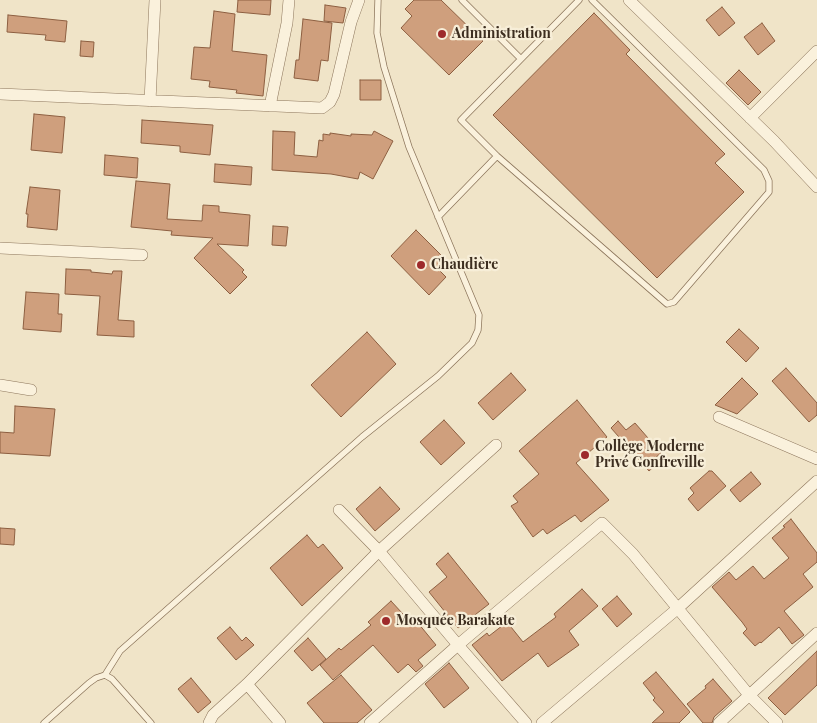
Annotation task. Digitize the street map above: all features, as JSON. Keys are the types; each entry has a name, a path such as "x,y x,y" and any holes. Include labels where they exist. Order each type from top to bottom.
{"street":[{"path":"150,101 155,0"},
{"path":"270,106 289,0"},
{"path":"0,94 322,108 330,102 334,94 351,22 359,0"},
{"path":"629,0 750,118 817,187"},
{"path":"750,118 817,51"},
{"path":"0,248 142,255"},
{"path":"0,385 31,390"},
{"path":"719,417 817,459"},
{"path":"209,723 213,715 247,684 378,551 496,445"},
{"path":"542,723 677,609 817,481"},
{"path":"339,510 378,551 526,723"},
{"path":"370,723 458,645 602,523 633,554 749,695 777,723"},
{"path":"719,723 817,633"},
{"path":"247,684 280,723"}],"lane":[{"path":"44,723 89,683 105,675 120,650 362,437 438,376 472,343 478,330 478,315 409,147 384,67 377,32 378,0"},
{"path":"462,0 521,59"},
{"path":"579,0 461,120 497,156 667,304 674,302 769,192 769,181 764,170 592,0"},
{"path":"438,217 497,156"},
{"path":"105,675 112,679 151,723"}],"building":[{"path":"238,0 271,0 270,15 237,12"},
{"name":"Administration","path":"414,0 441,0 483,41 449,75 401,28 412,16 405,9"},
{"path":"325,5 346,8 343,23 324,21"},
{"path":"722,7 735,23 719,36 706,20"},
{"path":"214,11 235,14 232,51 267,55 263,96 236,93 237,90 209,87 210,81 191,79 194,47 210,48"},
{"path":"594,13 630,50 626,54 725,154 715,163 744,192 657,278 493,115"},
{"path":"8,15 67,21 65,42 45,40 46,35 7,32"},
{"path":"303,19 332,23 328,61 321,60 318,81 294,78 296,60 299,60"},
{"path":"762,23 775,41 758,55 744,37"},
{"path":"81,41 94,42 93,57 80,56"},
{"path":"739,70 761,92 748,105 726,83"},
{"path":"360,80 381,80 381,100 360,100"},
{"path":"34,114 65,117 62,153 31,150"},
{"path":"142,120 213,125 210,155 180,152 180,146 141,143"},
{"path":"273,131 295,132 294,155 317,157 319,140 323,141 323,134 372,135 374,131 393,141 373,179 360,172 358,179 331,174 272,170"},
{"path":"105,155 138,158 137,178 104,175"},
{"path":"215,164 252,167 251,185 214,182"},
{"path":"136,181 170,184 167,219 202,221 203,205 219,206 219,212 250,215 248,246 217,244 244,270 242,272 247,277 230,294 194,258 213,238 171,235 172,231 131,227"},
{"path":"30,187 60,190 57,230 27,227 28,214 26,214"},
{"path":"273,226 288,227 286,246 272,245"},
{"name":"Chaudière","path":"416,230 447,261 439,270 446,277 429,295 391,256"},
{"path":"66,269 91,270 91,272 112,274 113,271 122,271 118,320 134,321 134,337 97,335 100,296 65,294"},
{"path":"26,292 59,294 58,314 62,314 61,332 23,329"},
{"path":"739,329 759,348 746,362 726,342"},
{"path":"367,332 396,364 341,417 311,385"},
{"path":"786,368 817,403 817,415 809,422 772,381"},
{"path":"511,373 526,390 493,420 478,403"},
{"path":"742,378 758,394 737,414 715,405"},
{"path":"577,400 607,437 576,463 609,500 581,522 575,515 547,534 543,529 533,537 511,506 518,502 513,496 539,474 519,451"},
{"path":"15,406 55,409 50,456 0,453 0,432 14,433"},
{"path":"444,420 465,443 441,465 420,442"},
{"path":"618,421 626,430 635,423 661,453 655,458 659,462 649,471 611,428"},
{"path":"709,471 712,471 726,486 698,511 688,499 694,493 690,488"},
{"path":"751,472 761,484 740,502 730,490"},
{"path":"380,487 400,509 375,531 356,509"},
{"path":"791,519 817,553 817,562 803,574 813,587 784,611 804,635 792,644 779,627 755,646 743,633 747,629 742,622 712,587 729,572 736,580 753,566 764,579 789,558 772,538"},
{"path":"0,528 15,529 14,545 0,544"},
{"path":"307,535 318,548 323,544 343,568 302,606 270,568"},
{"path":"448,553 489,604 458,628 429,592 447,577 436,564"},
{"path":"582,589 598,606 569,631 579,645 548,667 538,653 502,681 472,645 487,633 489,636 507,622 523,642 556,617 554,614"},
{"path":"617,596 632,614 617,627 602,609"},
{"path":"391,601 414,626 418,623 436,645 418,660 423,666 416,672 408,664 398,673 373,645 333,680 320,665 339,648 341,650 371,625 368,622"},
{"path":"230,627 242,641 246,637 254,645 236,660 217,638"},
{"path":"308,638 326,659 312,671 294,651"},
{"path":"817,651 817,685 785,715 768,698"},
{"path":"449,663 469,688 444,708 425,684"},
{"path":"656,672 690,712 679,723 652,723 664,712 653,700 655,698 643,683"},
{"path":"341,675 372,710 357,723 324,723 307,703"},
{"path":"191,678 211,702 198,713 178,689"},
{"path":"713,679 732,701 714,717 712,723 703,723 687,704 706,688 705,686"}],"place":[{"name":"Administration","path":"442,34"},
{"name":"Chaudière","path":"421,265"},
{"name":"Collège Moderne Privé Gonfreville","path":"585,455"},
{"name":"Mosquée Barakate","path":"386,621"}]}
